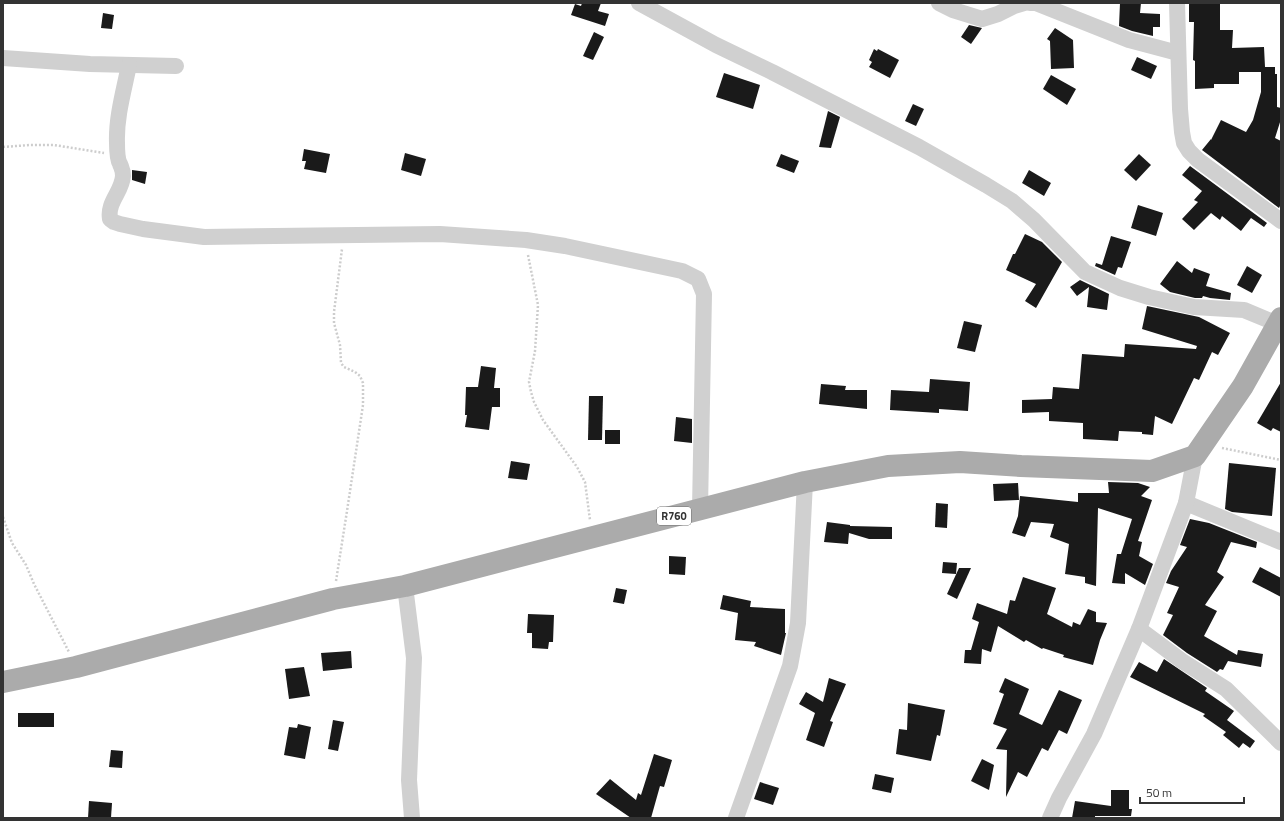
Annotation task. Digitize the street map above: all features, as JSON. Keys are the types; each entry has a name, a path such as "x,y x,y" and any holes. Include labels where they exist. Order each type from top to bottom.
{"main road":[{"path":"1199,450 1243,386 1278,329"},
{"name":"R760","path":"3,682 76,667 333,599 405,586 805,482 888,466 960,462 1152,471 1199,450"}],"street":[{"path":"639,3 716,45 919,147 986,185 1012,201 1034,220 1085,272 1120,288 1149,297 1194,307 1244,310 1278,329"},
{"path":"939,3 953,10 982,19 1024,3"},
{"path":"1030,3 1036,3 1129,40 1178,53"},
{"path":"1177,3 1180,109 1184,143 1189,151 1198,160 1281,221"},
{"path":"3,58 90,64 176,66"},
{"path":"129,65 118,123 118,155 119,164 123,169 123,177 121,185 110,205 109,213 110,219 114,222 143,229 204,237 440,234 526,240 565,246 682,271 698,279 704,294 700,509"},
{"path":"1050,818 1094,734 1139,630 1186,503 1199,450"},
{"path":"736,818 790,666 798,623 805,482"},
{"path":"1186,503 1281,542"},
{"path":"405,586 414,658 409,780 412,818"},
{"path":"1139,630 1182,661 1226,689 1281,743"}],"path":[{"path":"3,147 54,145 118,155"},
{"path":"333,599 348,511 363,405 363,383 360,376 344,367 341,363 340,344 334,323 343,236"},
{"path":"526,240 538,305 535,351 529,382 531,392 543,420 577,467 585,482 592,538"},
{"path":"1199,450 1281,460"},
{"path":"3,517 12,543 26,565 76,667"}],"building":[{"path":"582,3 601,3 598,11 609,14 605,26 571,15 575,4 581,6"},
{"path":"1120,3 1141,3 1140,13 1160,14 1160,27 1153,27 1153,36 1119,26"},
{"path":"1189,3 1220,3 1220,30 1233,30 1232,48 1264,47 1265,67 1275,67 1275,74 1277,74 1277,107 1281,108 1281,119 1275,138 1281,141 1281,204 1279,208 1202,150 1211,140 1221,120 1246,132 1253,120 1261,92 1261,72 1239,72 1239,84 1214,84 1214,88 1195,89 1195,61 1193,60 1194,22 1189,22"},
{"path":"103,13 114,15 112,29 101,28"},
{"path":"969,25 982,28 971,44 961,37"},
{"path":"1055,28 1073,40 1074,68 1051,69 1050,41 1047,39"},
{"path":"594,32 604,37 593,60 583,56"},
{"path":"874,49 877,51 878,49 899,60 890,78 869,67 872,62 869,60"},
{"path":"1137,57 1157,66 1151,79 1131,70"},
{"path":"724,73 760,85 753,109 716,97"},
{"path":"1051,75 1076,89 1067,105 1043,89"},
{"path":"913,104 924,109 916,126 905,121"},
{"path":"828,111 840,117 831,148 819,147"},
{"path":"304,149 330,154 326,173 304,169 306,161 302,161"},
{"path":"405,153 426,159 421,176 401,170"},
{"path":"781,154 799,161 794,173 776,166"},
{"path":"1139,154 1151,165 1136,181 1124,170"},
{"path":"1190,166 1267,223 1264,227 1251,218 1241,231 1222,216 1220,220 1211,213 1194,230 1182,219 1198,202 1194,200 1202,191 1182,175"},
{"path":"132,170 147,172 145,184 132,180"},
{"path":"1029,170 1051,183 1044,196 1022,183"},
{"path":"1138,205 1163,213 1156,236 1131,228"},
{"path":"1025,234 1042,242 1062,262 1036,308 1025,301 1036,284 1006,270 1013,254 1015,254"},
{"path":"1111,236 1131,242 1122,268 1118,267 1115,275 1095,266 1096,263 1102,265"},
{"path":"1177,261 1192,273 1194,268 1210,274 1206,286 1231,293 1230,300 1203,296 1202,298 1195,298 1170,292 1160,284"},
{"path":"1247,266 1262,275 1252,293 1237,285"},
{"path":"1080,280 1109,294 1107,310 1087,307 1089,287 1077,296 1070,287"},
{"path":"1147,306 1199,317 1230,333 1218,355 1212,352 1199,380 1194,378 1172,424 1155,416 1153,435 1142,434 1142,432 1119,431 1118,441 1083,439 1083,423 1049,421 1049,412 1022,413 1022,400 1052,399 1053,387 1079,389 1082,354 1124,357 1125,344 1196,349 1197,346 1142,329"},
{"path":"964,321 982,325 975,352 957,348"},
{"path":"481,366 496,368 494,388 500,388 500,407 492,407 489,430 465,427 467,415 465,415 466,387 478,387"},
{"path":"930,379 970,382 968,411 939,409 939,413 890,410 891,390 929,392"},
{"path":"1281,382 1281,432 1273,428 1271,431 1257,423"},
{"path":"821,384 846,386 845,390 867,390 867,409 819,404"},
{"path":"589,396 603,396 602,440 588,440"},
{"path":"676,417 692,419 692,443 674,441"},
{"path":"605,430 620,430 620,444 605,444"},
{"path":"511,461 530,464 527,480 508,478"},
{"path":"1229,463 1276,468 1272,516 1232,512 1225,509"},
{"path":"1108,482 1138,483 1150,487 1141,496 1152,500 1138,541 1142,542 1139,556 1153,564 1145,585 1125,573 1125,584 1112,583 1117,554 1121,554 1132,519 1098,508 1096,586 1085,583 1085,577 1065,574 1069,544 1050,537 1054,524 1031,522 1025,537 1012,533 1018,516 1020,496 1078,502 1078,493 1109,493"},
{"path":"1018,483 1019,500 994,501 993,484"},
{"path":"936,503 948,504 947,528 935,527"},
{"path":"1190,519 1209,523 1257,542 1256,548 1231,542 1217,572 1224,577 1205,605 1217,611 1204,636 1237,655 1238,650 1263,654 1261,667 1228,661 1223,670 1220,669 1217,672 1187,653 1163,635 1173,615 1167,613 1179,587 1166,583 1171,571 1187,547 1180,545"},
{"path":"827,522 850,526 892,527 892,539 869,539 849,533 848,544 824,542"},
{"path":"669,556 686,557 685,575 669,574"},
{"path":"943,562 957,563 956,574 942,573"},
{"path":"1260,567 1281,578 1281,597 1252,582"},
{"path":"959,568 971,568 957,599 947,594"},
{"path":"1023,577 1056,588 1047,614 1072,627 1073,622 1080,625 1088,609 1096,612 1096,622 1107,623 1100,640 1093,665 1063,657 1064,655 1043,648 1042,649 1026,640 1024,642 998,626 991,652 982,649 981,664 964,663 965,650 971,650 979,622 972,619 977,603 1007,614 1010,600 1015,601"},
{"path":"616,588 627,590 624,604 613,602"},
{"path":"723,595 751,601 750,607 785,609 786,633 781,655 754,646 756,642 735,640 738,613 720,609"},
{"path":"528,614 554,615 553,642 549,642 548,649 532,648 532,633 527,633"},
{"path":"351,651 352,668 323,671 321,653"},
{"path":"1164,659 1207,688 1205,691 1234,711 1227,720 1255,741 1250,748 1243,743 1239,748 1223,735 1226,732 1203,716 1205,714 1130,677 1139,662 1157,672"},
{"path":"304,667 310,696 289,699 285,669"},
{"path":"829,678 846,684 830,721 833,722 824,747 806,740 815,713 799,704 806,692 823,702"},
{"path":"1005,678 1029,689 1019,714 1042,725 1059,690 1082,700 1067,734 1059,730 1048,751 1042,748 1027,777 1018,772 1006,797 1007,750 996,749 1007,729 993,724 1004,694 999,692"},
{"path":"908,703 945,710 940,736 937,735 931,761 896,754 899,729 907,730"},
{"path":"18,713 54,713 54,727 18,727"},
{"path":"333,720 344,722 338,751 328,749"},
{"path":"298,724 311,727 305,759 284,755 289,727 297,728"},
{"path":"111,750 123,751 122,768 109,767"},
{"path":"654,754 672,760 664,787 660,786 651,818 631,818 596,794 610,779 636,800 638,793 641,795"},
{"path":"982,759 994,765 989,790 971,781"},
{"path":"875,774 894,778 891,793 872,789"},
{"path":"760,782 779,788 773,805 754,799"},
{"path":"1111,790 1129,790 1129,809 1132,809 1131,816 1095,816 1095,818 1072,818 1075,801 1111,806"},
{"path":"89,801 112,803 111,818 88,818"}]}
